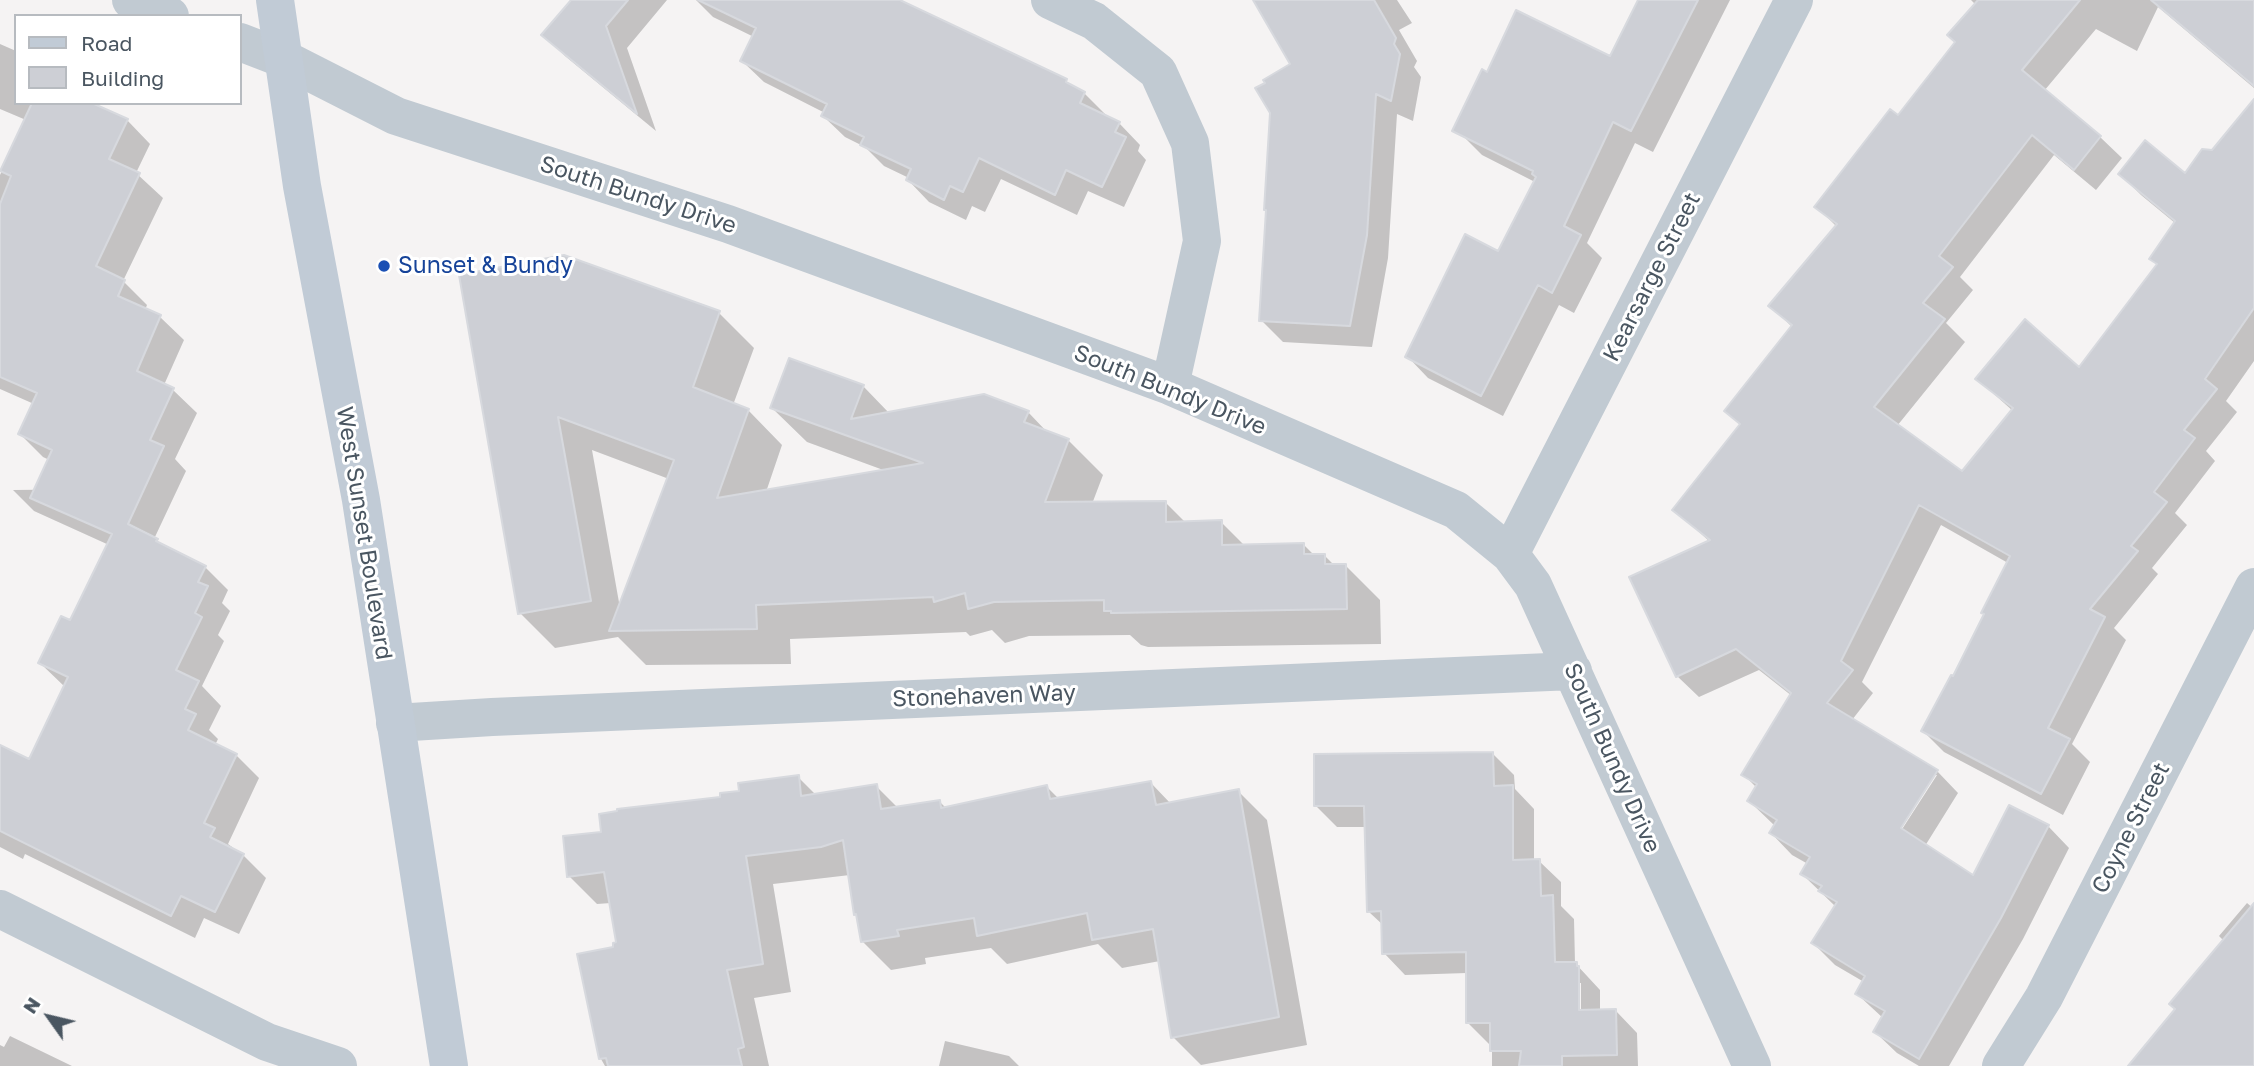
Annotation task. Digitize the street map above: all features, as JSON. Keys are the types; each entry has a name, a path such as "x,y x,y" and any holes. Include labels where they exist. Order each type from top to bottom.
{"main road":[{"name":"West Sunset Boulevard","path":"275,0 302,186 360,500 449,1066"}],"street":[{"path":"131,0 165,14"},
{"path":"1050,0 1094,21 1158,72 1190,143 1202,240 1170,386"},
{"name":"Kearsarge Street","path":"1510,554 1794,0"},
{"name":"South Bundy Drive","path":"242,44 284,59 396,116 728,224 1170,386 1456,510 1510,554 1533,585 1752,1066"},
{"name":"Coyne Street","path":"2001,1066 2045,997 2254,587"},
{"name":"Stonehaven Way","path":"395,723 1573,671"},
{"path":"0,909 267,1042 338,1066"}],"building":[{"path":"571,0 628,0 606,26 637,114 541,35"},
{"path":"698,0 900,0 1067,79 1066,82 1085,92 1080,103 1120,122 1115,132 1126,137 1102,187 1066,170 1055,195 979,158 963,192 950,186 944,200 906,180 911,169 860,145 864,137 821,116 827,104 740,61 756,28"},
{"path":"1253,0 1374,0 1396,38 1394,44 1400,54 1391,101 1376,94 1367,235 1350,326 1259,321 1270,113 1255,88 1290,64"},
{"path":"1638,0 1698,0 1631,131 1613,122 1564,226 1581,235 1552,293 1538,285 1481,396 1405,357 1465,234 1498,251 1536,177 1532,174 1533,171 1452,131 1482,69 1487,72 1516,10 1610,56"},
{"path":"1978,0 2080,0 2022,70 2101,136 2074,170 2032,135 1939,256 1953,267 1923,303 1945,319 1874,407 1962,471 2013,408 1975,379 2025,319 2079,367 2157,264 2149,259 2175,221 2118,174 2145,140 2185,173 2202,149 2212,150 2254,99 2254,308 2205,379 2217,389 2184,430 2195,438 2154,492 2167,502 2131,546 2138,551 2090,609 2105,617 2048,728 2070,739 2041,794 1921,731 1951,675 1953,676 2010,556 1919,505 1841,661 1853,670 1827,703 1938,770 1901,828 1973,875 2009,805 2049,825 2001,918 1919,1059 1873,1032 1885,1011 1855,994 1865,976 1811,943 1837,902 1818,891 1822,886 1800,874 1810,857 1769,833 1777,820 1747,801 1757,784 1741,775 1791,693 1736,649 1676,677 1629,577 1710,540 1672,510 1740,424 1724,411 1792,325 1768,306 1837,224 1814,207 1890,109 1898,115 1955,42 1947,35"},
{"path":"2151,0 2254,0 2254,86"},
{"path":"31,105 96,105 128,119 109,159 140,173 96,266 125,280 118,296 161,315 137,371 174,388 150,440 164,446 128,524 206,566 198,582 208,586 195,613 202,617 176,670 199,681 185,709 196,714 188,730 237,754 204,823 215,828 210,837 244,854 215,912 181,896 171,916 0,831 0,745 29,759 68,677 38,663 61,616 70,620 112,534 30,498 52,450 18,434 37,393 0,377 0,204 11,176 0,171"},
{"path":"564,255 720,311 693,387 749,409 717,498 923,463 770,408 789,358 864,385 851,419 984,394 1029,411 1024,422 1069,439 1045,502 1166,501 1166,522 1222,520 1222,545 1304,543 1304,554 1325,554 1325,564 1346,564 1347,609 1111,613 1104,611 1104,600 994,602 968,609 965,593 934,602 933,597 756,605 757,629 609,631 674,460 558,417 591,601 518,614 459,275"},
{"path":"1493,752 1494,786 1513,785 1513,860 1540,859 1541,896 1553,895 1555,962 1577,962 1579,966 1579,1010 1616,1009 1617,1055 1562,1056 1562,1066 1519,1066 1521,1051 1490,1051 1490,1023 1466,1023 1466,952 1382,954 1381,911 1367,912 1364,806 1314,806 1314,754"},
{"path":"799,775 801,796 877,784 881,809 940,800 941,808 1047,785 1050,799 1151,781 1156,805 1239,789 1279,1017 1171,1038 1153,929 1092,940 1087,913 977,936 974,918 897,930 899,936 861,942 856,914 854,915 843,840 821,847 746,856 763,964 727,970 744,1047 738,1049 742,1066 608,1066 606,1058 599,1059 577,954 613,947 616,942 604,872 567,877 563,836 601,832 599,814 617,809 720,797 720,793 739,791 738,783"},
{"path":"2254,903 2254,1066 2128,1066 2175,1009 2169,1004"}],"place":[{"name":"Sunset & Bundy","path":"384,266"}]}
